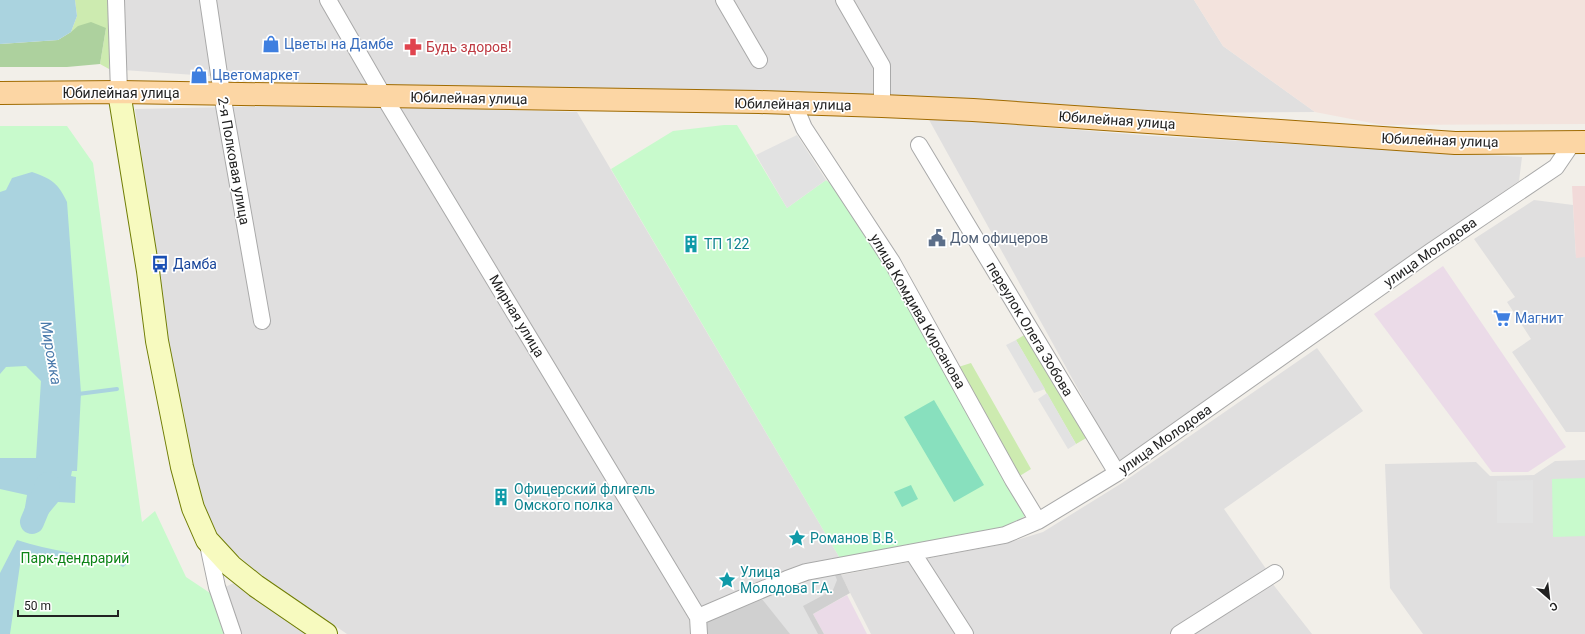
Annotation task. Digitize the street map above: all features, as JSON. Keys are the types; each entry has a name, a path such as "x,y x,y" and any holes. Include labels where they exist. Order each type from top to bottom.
{"main road":[{"name":"Юбилейная улица","path":"0,93 119,92 882,106 981,110 1455,143 1579,142"},
{"path":"119,92 148,271 157,342 182,468 193,508 207,540 231,566 256,586 326,634"}],"street":[{"path":"116,0 119,92"},
{"name":"2-я Полковая улица","path":"208,0 222,94 262,321"},
{"name":"Мирная улица","path":"328,0 384,97 698,617 699,634"},
{"path":"724,0 759,60"},
{"path":"844,0 882,66 882,106"},
{"name":"улица Комдива Кирсанова","path":"794,104 804,128 892,262 1013,480 1038,521"},
{"name":"улица Молодова","path":"698,617 806,572 1005,535 1038,521 1117,473 1430,252 1556,167 1579,142"},
{"name":"переулок Олега Зобова","path":"919,145 1117,473"},
{"path":"207,540 217,587 234,634"},
{"path":"912,553 964,634"},
{"path":"1179,634 1275,572"}],"shaded area":[{"path":"112,0 320,0 370,87 109,69 113,24"},
{"path":"335,0 1194,0 1223,46 1315,112 1174,113 906,97 384,86"},
{"path":"1194,0 1585,0 1585,124 1382,125 1315,112 1223,46"},
{"path":"381,104 689,619 691,634 347,634 258,573 220,540 202,505 171,359 135,109"},
{"path":"399,107 577,112 841,560 700,609"},
{"path":"928,118 1153,136 1522,157 1519,181 1119,463"},
{"path":"797,135 826,180 787,208 756,155"},
{"path":"1572,186 1585,186 1585,257 1576,258"},
{"path":"1534,200 1573,205 1576,257 1585,257 1585,432 1566,432 1512,352 1531,339 1507,302 1515,297 1474,239"},
{"path":"1443,266 1566,447 1528,472 1492,472 1374,314"},
{"path":"1016,340 1045,389 1034,393 1006,345"},
{"path":"1317,348 1363,411 1224,509 1269,573 1174,634 871,634 841,575 1004,544 1043,532 1122,483"},
{"path":"1047,393 1076,444 1068,449 1038,399"},
{"path":"1585,460 1585,634 1423,634 1390,588 1385,464 1476,462 1490,476 1534,475 1555,461"},
{"path":"1533,480 1533,523 1497,523 1497,481"},
{"path":"837,566 850,593 813,614 824,634 699,634 698,617"},
{"path":"833,570 837,580 833,590 803,606 818,634 790,634 758,594"},
{"path":"1268,578 1312,634 1183,634"},
{"path":"236,582 312,634 241,634 223,588"},
{"path":"847,595 867,634 824,634 813,614"}],"green space":[{"path":"75,0 112,0 113,24 109,69 100,64 106,28 71,32 77,16"},
{"path":"91,22 106,28 100,64 67,67 0,67 0,44 58,40 78,26"},
{"path":"724,125 737,125 787,208 826,180 832,185 876,251 1025,516 1001,529 841,560 611,169 673,131"},
{"name":"Парк-дендрарий","path":"0,126 67,126 93,163 142,522 155,511 186,577 210,593 224,634 0,634"},
{"path":"1031,331 1093,434 1076,444 1016,340"},
{"path":"971,363 1031,469 1013,480 952,369"},
{"path":"934,400 984,485 954,502 904,417"},
{"path":"1585,478 1585,536 1553,537 1552,479"},
{"path":"911,485 918,499 902,507 894,492"}],"water":[{"path":"0,0 75,0 77,16 71,32 58,40 0,44"},
{"path":"32,172 54,182 61,190 67,202 81,393 77,471 72,471 71,476 76,477 75,503 58,502 48,514 40,515 24,513 27,495 0,489 0,458 36,458 41,381 26,366 6,367 0,374 0,192 6,190 12,178"},
{"path":"17,540 55,550 120,560 127,564 123,567 118,564 44,556 22,551 10,634 0,634 0,573"}],"waterway":[{"path":"78,394 117,389"},
{"name":"Мирожка","path":"32,522 48,484"}],"place":[{"name":"Цветы на Дамбе","path":"271,44"},
{"name":"Будь здоров!","path":"413,47"},
{"name":"Цветомаркет","path":"199,75"},
{"name":"Дом офицеров","path":"937,238"},
{"name":"ТП 122","path":"691,244"},
{"name":"Дамба","path":"160,264"},
{"name":"Магнит","path":"1502,318"},
{"name":"Офицерский флигель Омского полка","path":"501,497"},
{"name":"Романов В.В.","path":"797,538"},
{"name":"Улица Молодова Г.А.","path":"727,580"}]}
